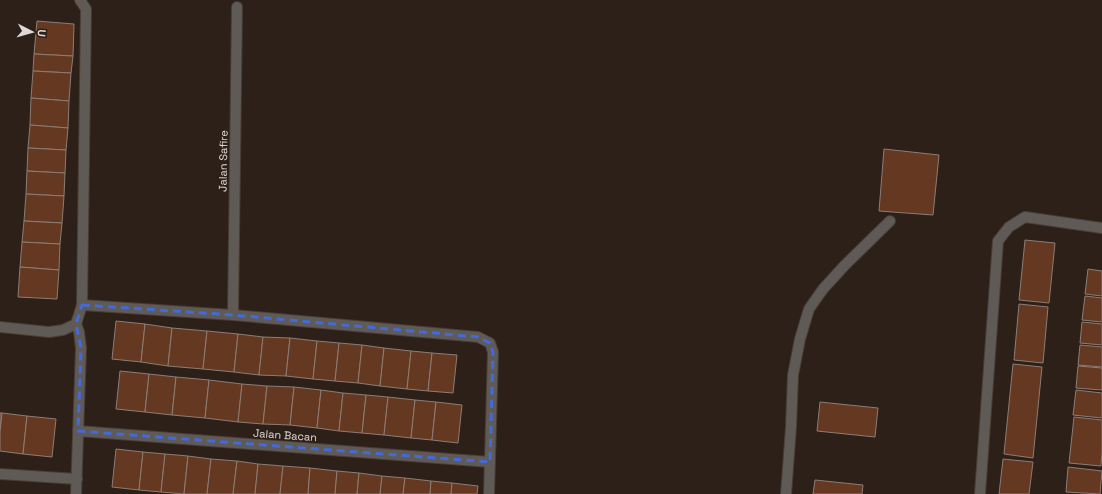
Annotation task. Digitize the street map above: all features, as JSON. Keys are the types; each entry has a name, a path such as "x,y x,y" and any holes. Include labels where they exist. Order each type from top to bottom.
{"street":[{"path":"76,494 81,348 79,332 76,324 82,305 86,9 80,0"},
{"name":"Jalan Safire","path":"233,315 237,7"},
{"path":"980,494 998,241 1009,227 1025,217 1102,228"},
{"path":"786,494 793,375 800,339 809,309 823,289 845,265 890,221"},
{"path":"82,305 233,315 478,337 490,343 493,352 489,494"},
{"path":"0,327 49,332 63,330 76,324"},
{"name":"Jalan Bacan","path":"78,431 490,462"},
{"path":"0,474 77,479"}],"highlighted area":[{"path":"82,305 233,315 478,337 490,343 493,352 490,462 78,431 81,348 76,324"}],"building":[{"path":"37,21 74,24 73,56 34,54"},
{"path":"34,54 73,56 71,73 33,71"},
{"path":"33,71 71,73 69,101 31,98"},
{"path":"31,98 69,101 68,128 30,125"},
{"path":"30,125 68,128 66,150 28,148"},
{"path":"28,148 66,150 65,173 27,171"},
{"path":"884,149 939,155 933,215 879,211"},
{"path":"27,171 65,173 64,196 26,194"},
{"path":"26,194 64,196 62,223 24,221"},
{"path":"24,221 62,223 60,244 22,242"},
{"path":"1025,240 1055,243 1049,303 1019,300"},
{"path":"22,242 60,244 59,270 20,267"},
{"path":"20,267 59,270 57,299 18,297"},
{"path":"1088,269 1102,271 1102,296 1085,294"},
{"path":"1085,296 1102,298 1102,322 1082,320"},
{"path":"1019,304 1048,307 1043,363 1014,360"},
{"path":"116,321 145,324 141,362 112,359"},
{"path":"1082,322 1102,324 1102,345 1080,343"},
{"path":"145,324 172,328 168,366 141,362"},
{"path":"172,328 207,331 203,369 168,366"},
{"path":"207,331 238,334 234,372 203,369"},
{"path":"238,334 263,337 259,375 234,372"},
{"path":"263,337 290,338 286,376 259,375"},
{"path":"290,338 317,341 313,379 286,376"},
{"path":"317,341 339,343 335,381 313,379"},
{"path":"339,343 362,345 358,383 335,381"},
{"path":"362,345 384,348 380,386 358,383"},
{"path":"1080,345 1102,347 1102,367 1078,365"},
{"path":"384,348 411,351 407,389 380,386"},
{"path":"411,351 432,353 428,391 407,389"},
{"path":"432,353 457,355 453,393 428,391"},
{"path":"1013,364 1042,367 1033,458 1004,454"},
{"path":"1078,366 1102,368 1102,390 1076,388"},
{"path":"120,371 149,374 145,412 116,409"},
{"path":"149,374 176,377 172,415 145,412"},
{"path":"176,377 209,380 205,418 172,415"},
{"path":"209,380 242,384 238,422 205,418"},
{"path":"242,384 267,386 263,424 238,422"},
{"path":"267,386 294,387 290,425 263,424"},
{"path":"294,387 321,390 317,428 290,425"},
{"path":"321,390 343,393 339,431 317,428"},
{"path":"1076,390 1102,393 1102,418 1073,415"},
{"path":"343,393 366,395 362,433 339,431"},
{"path":"366,395 388,397 384,435 362,433"},
{"path":"388,397 415,400 411,438 384,435"},
{"path":"415,400 436,402 432,440 411,438"},
{"path":"436,402 462,405 458,443 432,440"},
{"path":"820,402 878,408 875,437 817,431"},
{"path":"0,413 2,413 0,432"},
{"path":"2,413 27,416 23,454 0,451"},
{"path":"27,416 56,419 52,457 23,454"},
{"path":"1074,417 1102,420 1101,466 1069,463"},
{"path":"116,449 143,452 139,490 112,487"},
{"path":"143,452 165,454 161,492 139,490"},
{"path":"165,454 188,456 184,494 161,492"},
{"path":"188,456 211,459 207,494 184,494"},
{"path":"211,459 237,461 233,494 207,494"},
{"path":"1003,459 1033,462 1029,494 999,494"},
{"path":"237,461 258,464 255,494 233,494"},
{"path":"258,464 283,466 280,494 255,494"},
{"path":"283,466 310,468 308,494 280,494"},
{"path":"1068,467 1102,471 1100,494 1066,492"},
{"path":"310,468 337,471 335,494 308,494"},
{"path":"337,471 359,473 357,494 335,494"},
{"path":"359,473 382,476 380,494 357,494"},
{"path":"382,476 405,478 403,494 380,494"},
{"path":"405,478 431,481 430,494 403,494"},
{"path":"815,480 863,485 862,494 813,494"},
{"path":"431,481 452,483 451,494 430,494"},
{"path":"452,483 478,486 477,494 451,494"}]}
